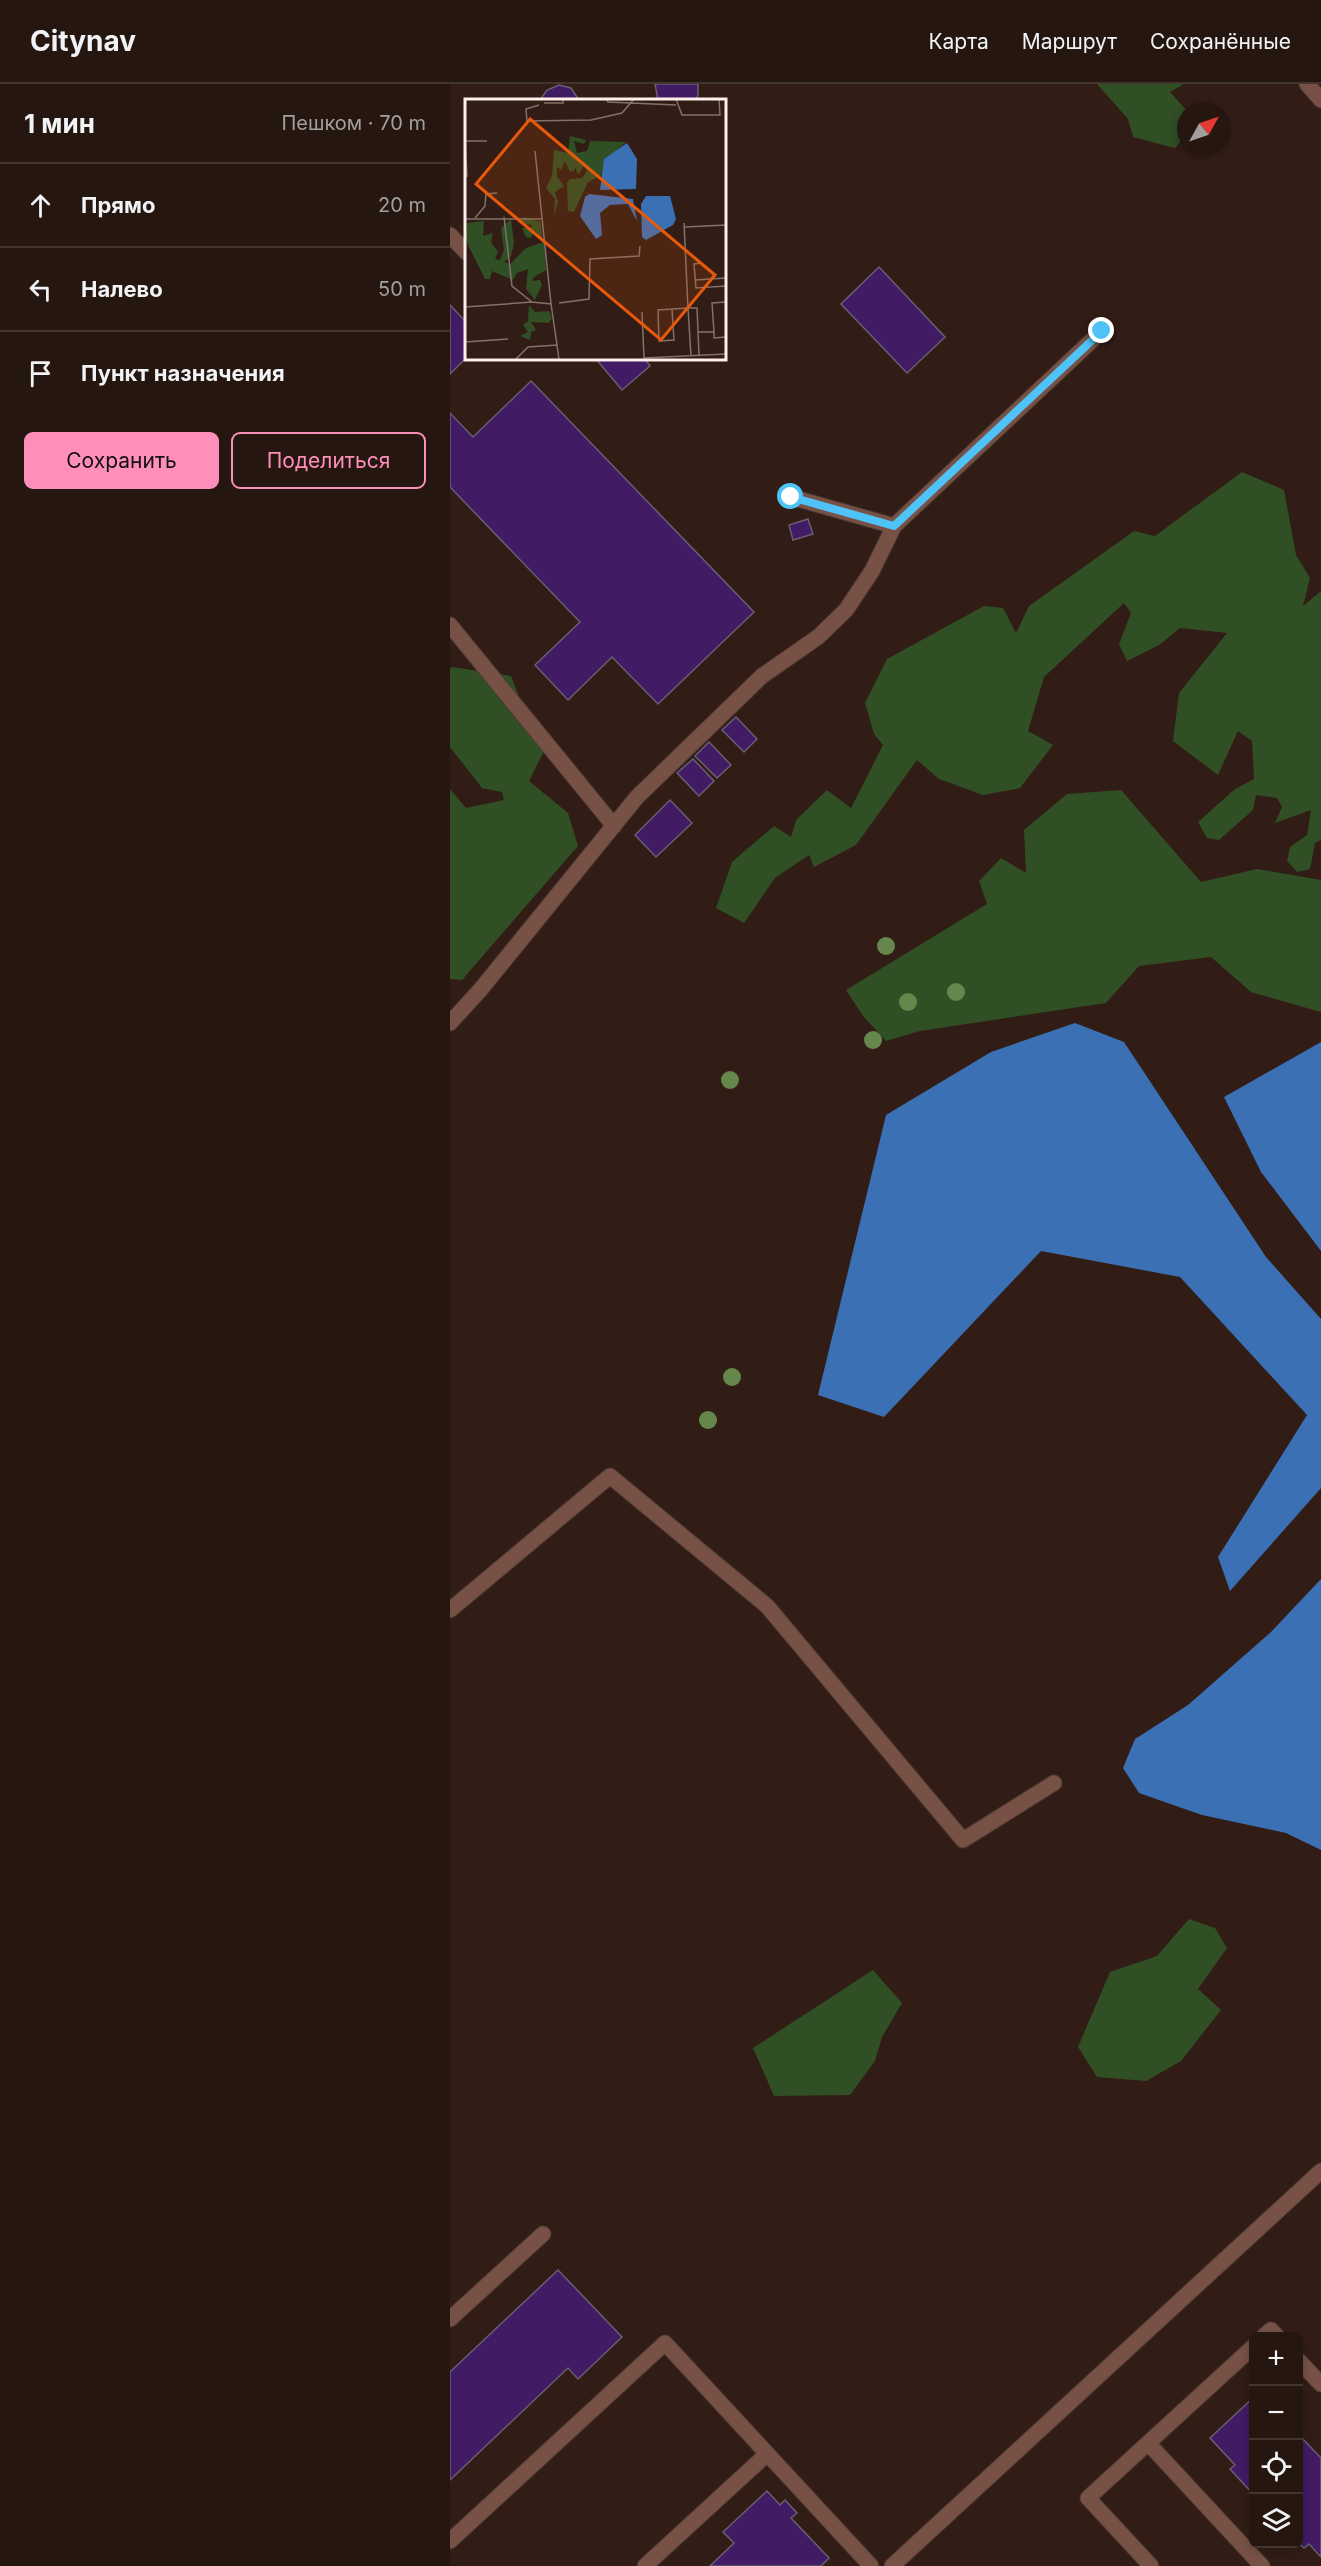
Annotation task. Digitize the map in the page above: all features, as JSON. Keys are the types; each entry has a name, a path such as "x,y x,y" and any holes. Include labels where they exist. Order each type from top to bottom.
{"lane":[{"path":"1307,84 1321,100"},
{"path":"450,235 465,251"},
{"path":"450,1023 482,989 637,798 762,676 818,637 846,610 872,571 894,526 1102,331"},
{"path":"791,497 894,526"},
{"path":"450,625 614,826"},
{"path":"450,1610 610,1476 767,1606 963,1840 1054,1783"},
{"path":"892,2566 1321,2170"},
{"path":"450,2319 543,2234"},
{"path":"450,2541 665,2343 871,2566"},
{"path":"1151,2566 1089,2498 1249,2351"},
{"path":"1303,2364 1321,2384"},
{"path":"1148,2443 1262,2566"},
{"path":"645,2566 766,2454"}],"green space":[{"path":"1097,84 1184,84 1170,92 1179,102 1177,102 1177,146 1175,148 1133,137 1128,119"},
{"path":"1242,472 1284,490 1296,555 1310,578 1303,606 1321,591 1321,840 1315,843 1310,869 1297,872 1287,861 1290,847 1307,835 1311,810 1275,823 1282,807 1277,798 1256,795 1253,810 1219,840 1207,838 1198,822 1235,789 1254,779 1252,741 1238,731 1218,775 1173,741 1179,693 1227,633 1180,628 1159,645 1127,661 1119,644 1131,613 1124,603 1044,677 1028,731 1053,745 1020,788 983,795 939,779 917,760 856,845 814,867 809,855 775,878 744,923 716,908 732,862 774,826 791,837 796,820 827,790 851,808 883,745 874,734 865,703 887,659 984,606 1003,608 1016,633 1029,606 1134,531 1155,536"},
{"path":"452,667 511,676 525,712 550,739 529,781 568,813 578,846 462,980 450,979 450,789 466,808 504,800 502,792 482,788 450,747 450,669"},
{"path":"1121,790 1201,882 1257,869 1321,880 1321,1012 1251,992 1211,957 1139,966 1106,1003 920,1031 886,1041 863,1016 846,990 987,904 979,881 1001,858 1026,873 1024,830 1067,794"},
{"path":"1189,1919 1215,1928 1227,1948 1198,1989 1221,2010 1181,2061 1146,2081 1097,2077 1078,2047 1110,1972 1157,1956"},
{"path":"873,1970 902,2003 882,2037 875,2061 850,2095 774,2096 753,2048"}],"water":[{"path":"1075,1023 1124,1042 1266,1257 1321,1319 1321,1488 1230,1591 1218,1557 1307,1415 1180,1277 1041,1251 884,1417 818,1395 886,1115 991,1052"},
{"path":"1321,1042 1321,1251 1261,1172 1224,1097"},
{"path":"1321,1579 1321,1850 1286,1833 1202,1815 1139,1793 1123,1768 1135,1739 1188,1705 1271,1632"}],"building":[{"path":"655,84 698,84 696,99 658,99"},
{"path":"559,85 571,88 578,99 541,99 547,90"},
{"path":"879,267 945,337 907,373 841,304"},
{"path":"450,305 465,321 465,359 450,374"},
{"path":"597,360 646,360 650,366 622,390"},
{"path":"531,381 754,612 658,704 612,657 568,700 535,665 580,622 450,487 450,413 473,437"},
{"path":"808,519 813,534 793,540 789,525"},
{"path":"736,717 757,739 744,752 722,730"},
{"path":"709,742 731,765 717,778 695,756"},
{"path":"693,759 714,781 699,796 677,773"},
{"path":"670,800 692,823 656,857 635,835"},
{"path":"558,2270 622,2337 578,2379 568,2368 450,2480 450,2372"},
{"path":"1249,2402 1249,2490 1230,2469 1235,2465 1210,2438"},
{"path":"1303,2439 1321,2458 1321,2557 1309,2544 1304,2548"},
{"path":"767,2491 780,2505 785,2500 797,2513 791,2518 829,2558 821,2566 710,2566 734,2543 723,2532"}],"route":[{"path":"791,497 894,526 1102,331"}]}
